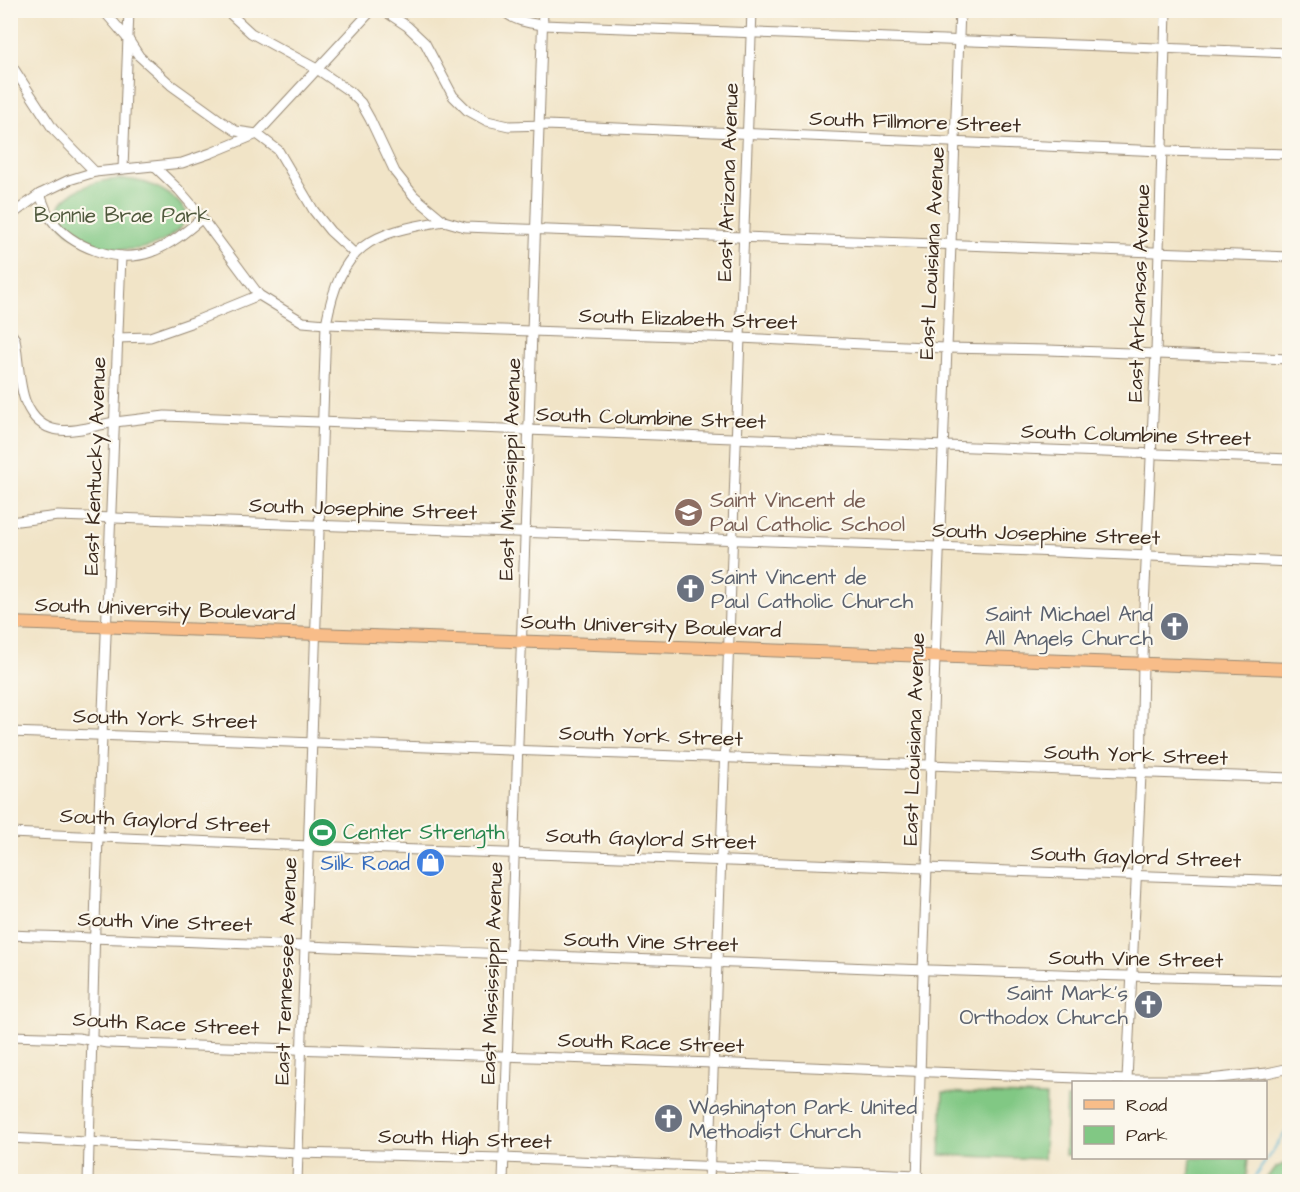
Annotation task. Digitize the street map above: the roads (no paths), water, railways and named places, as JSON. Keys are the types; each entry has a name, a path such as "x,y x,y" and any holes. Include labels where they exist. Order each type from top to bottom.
{"main road":[{"name":"South University Boulevard","path":"10,623 1290,669"}],"street":[{"path":"103,10 128,39 139,56 171,85 236,130 257,134 278,150 314,211 330,231 355,254"},
{"path":"123,169 129,10"},
{"path":"226,10 250,33 317,69 350,91 370,119 395,172 414,196 444,220 465,227 1290,257"},
{"path":"10,216 40,194 69,180 95,172 182,163 257,134 372,10"},
{"name":"South Fillmore Street","path":"383,10 407,26 425,44 453,96 467,110 487,120 509,126 539,125 1162,151 1290,154"},
{"path":"503,10 507,15 543,25 1290,53"},
{"name":"East Mississippi Avenue","path":"503,1182 543,10"},
{"name":"East Arizona Avenue","path":"709,1182 752,10"},
{"name":"East Louisiana Avenue","path":"917,1178 945,348 960,10"},
{"name":"East Arkansas Avenue","path":"1127,1080 1141,774 1146,556 1156,354 1166,10"},
{"path":"10,63 53,129 95,172"},
{"name":"South Elizabeth Street","path":"155,167 179,190 259,295 303,322 945,348 1290,359"},
{"path":"40,194 51,219 64,232 88,248 121,256 143,255 165,246 201,219"},
{"path":"10,201 19,209"},
{"name":"East Tennessee Avenue","path":"297,1182 326,324 337,284 346,264 355,254 381,236 404,228 444,220"},
{"name":"East Kentucky Avenue","path":"88,1182 113,423 121,256"},
{"path":"117,338 150,337 259,295"},
{"name":"South Columbine Street","path":"10,332 15,339 25,402 37,421 57,431 77,431 113,423 165,416 529,432 1290,459"},
{"name":"South Josephine Street","path":"10,522 45,517 111,518 938,547 1290,562"},
{"name":"South York Street","path":"10,732 1290,778"},
{"name":"South Gaylord Street","path":"10,832 309,846 1290,881"},
{"name":"South Vine Street","path":"10,935 923,971 1290,980"},
{"name":"South Race Street","path":"10,1036 78,1038 107,1043 302,1048 1127,1080 1199,1080 1267,1073 1290,1068"},
{"name":"South High Street","path":"10,1138 298,1153 709,1165 917,1178"}],"waterway":[{"path":"1251,1182 1290,1126"}],"place":[{"name":"Saint Vincent de Paul Catholic School","path":"689,512"},
{"name":"Saint Vincent de Paul Catholic Church","path":"690,589"},
{"name":"Saint Michael And All Angels Church","path":"1174,626"},
{"name":"Center Strength","path":"322,832"},
{"name":"Silk Road","path":"431,863"},
{"name":"Saint Mark's Orthodox Church","path":"1149,1005"},
{"name":"Washington Park United Methodist Church","path":"668,1119"}],"park label":[{"name":"Bonnie Brae Park","path":"122,215"}]}
